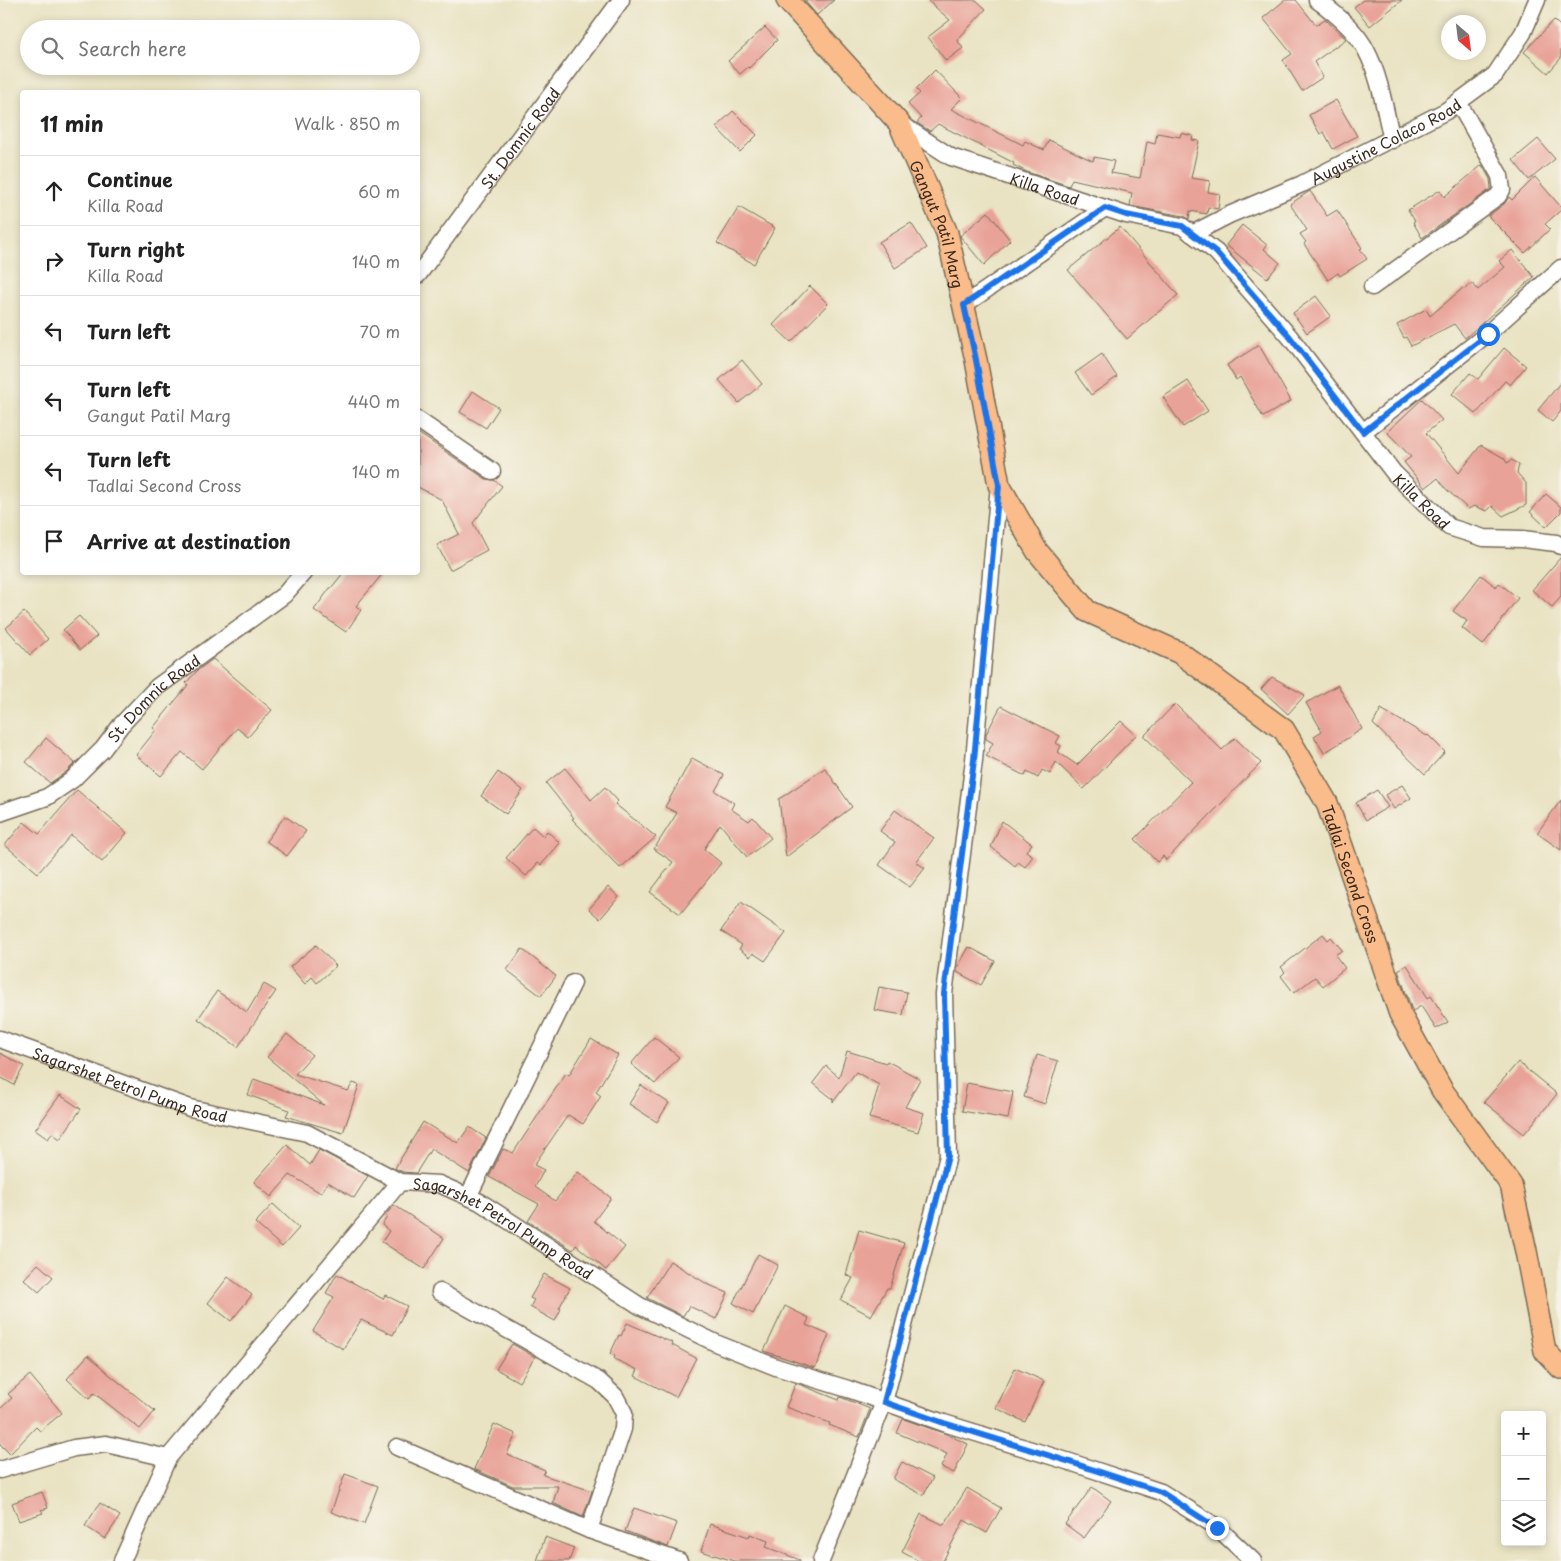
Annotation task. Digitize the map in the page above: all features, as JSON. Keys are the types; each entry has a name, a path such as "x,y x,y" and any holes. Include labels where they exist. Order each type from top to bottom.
{"main road":[{"name":"Killa Road","path":"787,0 899,123"},
{"name":"Gangut Patil Marg","path":"899,123 947,233 976,360 999,485"},
{"name":"Tadlai Second Cross","path":"999,485 1036,551 1087,611 1180,653 1284,730 1328,803 1400,1014 1442,1090 1510,1185 1526,1251 1546,1351 1561,1368"}],"street":[{"name":"St. Domnic Road","path":"420,272 621,0"},
{"path":"1317,0 1355,34 1366,50 1376,76 1392,140"},
{"name":"Augustine Colaco Road","path":"1192,234 1229,215 1302,184 1446,111 1495,75 1524,33 1537,0"},
{"path":"1372,287 1498,196 1502,190 1500,176 1458,102"},
{"name":"Killa Road","path":"899,123 952,157 1126,215 1182,226 1216,252 1290,337 1394,473 1449,527 1484,538 1522,539 1556,543 1561,546"},
{"path":"964,305 1105,208"},
{"path":"1363,432 1488,334 1561,268"},
{"path":"420,421 492,471"},
{"name":"Gangut Patil Marg","path":"821,1561 884,1402 948,1156 944,994 974,760 999,485"},
{"name":"St. Domnic Road","path":"0,813 47,797 72,780 103,749 121,725 157,687 284,595 301,575"},
{"path":"468,1197 573,983"},
{"name":"Sagarshet Petrol Pump Road","path":"0,1039 190,1108 307,1133 400,1182 439,1184 480,1202 640,1306 718,1344 776,1368 848,1389 884,1402"},
{"path":"122,1561 168,1458 400,1182"},
{"path":"440,1292 599,1381 615,1396 624,1414 623,1429 589,1530"},
{"path":"884,1402 1161,1492 1217,1528 1253,1561"},
{"path":"0,1470 74,1448 106,1444 168,1458"},
{"path":"397,1447 589,1530 679,1561"}],"building":[{"path":"804,0 834,0 817,15"},
{"path":"927,0 976,0 986,9 957,40 963,48 946,61 928,37 950,20"},
{"path":"1285,0 1296,0 1316,25 1325,19 1346,39 1314,62 1323,77 1302,91 1283,60 1292,54 1263,18"},
{"path":"1363,0 1402,0 1370,26 1354,7"},
{"path":"1554,20 1561,27 1561,58 1548,73 1524,52"},
{"path":"765,27 777,40 749,68 740,74 728,61"},
{"path":"935,70 962,98 951,109 1023,145 1025,141 1044,150 1049,140 1093,161 1094,157 1114,161 1111,173 1140,178 1147,142 1155,144 1157,133 1180,137 1181,133 1193,136 1192,140 1199,141 1191,178 1210,181 1208,192 1220,194 1218,209 1208,207 1207,214 1190,211 1189,219 1184,216 1130,206 1132,193 1072,179 1069,186 1027,172 1013,165 1014,163 938,124 930,131 917,123 921,118 908,104 920,93 916,89"},
{"path":"1336,100 1357,136 1333,149 1324,132 1320,134 1309,115"},
{"path":"733,111 757,135 740,152 716,127"},
{"path":"1538,139 1555,159 1529,180 1513,160"},
{"path":"1482,165 1490,179 1491,189 1422,238 1408,210 1440,190 1444,197"},
{"path":"1535,177 1561,207 1561,210 1545,224 1550,229 1525,253 1488,216 1504,204 1509,197 1512,200"},
{"path":"1310,191 1327,216 1337,210 1367,259 1340,276 1338,273 1328,280 1304,244 1306,242 1300,234 1307,230 1290,204"},
{"path":"739,207 775,228 754,264 717,243"},
{"path":"988,212 1010,240 984,265 960,236"},
{"path":"911,223 927,248 895,268 879,242"},
{"path":"1242,225 1267,245 1264,249 1280,263 1267,278 1226,245"},
{"path":"1120,227 1178,295 1127,339 1068,270"},
{"path":"1512,250 1534,277 1465,338 1454,324 1411,346 1397,325 1426,309 1430,316 1463,288 1465,289 1472,283 1478,290 1505,267 1499,261"},
{"path":"810,286 828,304 791,342 773,325"},
{"path":"1316,296 1331,316 1307,333 1293,313"},
{"path":"1259,345 1291,401 1263,417 1240,377 1236,380 1227,365"},
{"path":"1504,348 1526,366 1510,385 1505,381 1476,414 1452,394 1470,373 1478,379"},
{"path":"1102,354 1117,377 1091,395 1075,373"},
{"path":"742,360 762,384 739,403 719,380"},
{"path":"1188,381 1208,411 1183,427 1163,397"},
{"path":"1561,382 1561,411 1552,422 1538,410"},
{"path":"473,391 499,408 486,428 460,412"},
{"path":"1422,399 1442,420 1426,433 1459,473 1481,445 1504,458 1507,463 1512,460 1519,465 1517,473 1526,483 1526,505 1503,516 1492,506 1487,511 1474,506 1468,509 1446,489 1438,478 1425,488 1404,462 1411,457 1387,432"},
{"path":"420,434 486,479 494,480 502,486 473,523 487,550 450,570 437,545 459,534 442,500 420,488"},
{"path":"1546,494 1561,507 1561,512 1546,527 1530,512"},
{"path":"1561,557 1561,597 1552,607 1532,590"},
{"path":"342,575 382,575 356,606 361,610 346,632 314,610"},
{"path":"1481,575 1496,587 1499,583 1518,598 1483,645 1462,628 1467,621 1453,611"},
{"path":"24,612 48,639 30,655 6,628"},
{"path":"79,616 97,636 80,650 63,630"},
{"path":"213,659 272,710 248,737 237,728 202,769 182,752 161,776 136,755 156,730 153,728 188,685 186,683 198,670"},
{"path":"1272,677 1305,695 1288,714 1261,689"},
{"path":"1338,685 1362,729 1324,753 1314,736 1322,731 1306,703"},
{"path":"1175,704 1222,750 1235,738 1261,763 1166,860 1163,856 1157,862 1135,839 1191,782 1144,736"},
{"path":"1001,706 1060,736 1056,743 1061,746 1058,752 1077,765 1121,721 1136,735 1084,789 1056,762 1050,774 1042,770 1038,778 1027,772 1025,776 986,756 993,743 986,739 986,734"},
{"path":"1381,709 1428,735 1445,752 1425,774 1373,724"},
{"path":"46,738 75,763 50,783 26,762"},
{"path":"692,758 724,775 715,791 734,803 731,809 749,821 753,817 771,838 747,857 720,824 704,849 721,863 680,914 650,892 673,862 654,849 677,813 665,807"},
{"path":"565,768 591,800 605,787 618,801 615,804 656,837 620,868 572,819 574,818 546,783"},
{"path":"825,768 852,807 786,857 779,799"},
{"path":"498,772 523,790 506,814 481,796"},
{"path":"1402,785 1411,798 1394,809 1385,795"},
{"path":"77,790 127,833 102,862 71,835 38,873 5,845 24,822 39,834"},
{"path":"1377,790 1388,807 1366,820 1356,803"},
{"path":"1561,800 1561,850 1537,833"},
{"path":"895,810 934,838 916,862 925,868 910,887 879,865 895,842 880,831"},
{"path":"285,816 306,831 287,856 266,841"},
{"path":"1002,821 1032,844 1026,851 1033,856 1025,867 1018,862 1015,866 991,847"},
{"path":"533,827 543,836 547,831 560,843 541,865 538,863 526,876 506,858"},
{"path":"608,887 619,897 600,919 589,909"},
{"path":"741,902 786,933 765,961 753,953 750,957 739,949 742,945 721,931"},
{"path":"1323,934 1328,940 1331,937 1342,950 1335,955 1345,968 1323,986 1315,977 1294,993 1281,976 1285,972 1281,967"},
{"path":"316,945 336,966 317,983 312,977 305,984 290,967"},
{"path":"969,947 995,961 981,985 957,972 957,968"},
{"path":"522,949 556,976 541,996 507,970"},
{"path":"1407,965 1428,998 1431,996 1448,1022 1436,1029 1421,1006 1413,1011 1411,1007 1398,970"},
{"path":"264,984 276,991 238,1047 198,1019 217,991 247,1012"},
{"path":"879,987 907,992 903,1015 874,1010"},
{"path":"287,1034 312,1055 295,1074 348,1091 353,1083 359,1085 343,1133 286,1116 289,1110 248,1095 254,1079 324,1105 267,1057"},
{"path":"654,1037 679,1057 655,1084 631,1064"},
{"path":"591,1039 618,1055 596,1092 601,1096 583,1124 568,1115 534,1165 544,1170 535,1187 555,1201 578,1172 611,1198 594,1221 625,1247 606,1270 576,1245 573,1250 528,1221 539,1204 489,1177 503,1149 513,1153 566,1073 569,1075"},
{"path":"847,1051 886,1063 887,1061 920,1079 905,1107 924,1113 918,1132 869,1118 879,1085 856,1072 833,1102 833,1099 813,1083 826,1066 839,1077"},
{"path":"0,1053 24,1066 14,1085 0,1077"},
{"path":"1037,1055 1058,1061 1045,1104 1024,1097"},
{"path":"1518,1062 1557,1094 1524,1134 1484,1102"},
{"path":"967,1083 1013,1092 1008,1119 962,1111"},
{"path":"641,1085 669,1103 657,1122 629,1104"},
{"path":"60,1095 81,1109 60,1139 52,1133 48,1139 35,1130"},
{"path":"423,1122 458,1143 469,1127 486,1138 469,1173 431,1149 416,1173 403,1172 395,1168"},
{"path":"287,1145 310,1165 319,1150 368,1176 354,1198 328,1182 321,1193 290,1175 271,1197 254,1182"},
{"path":"273,1204 299,1228 282,1247 255,1223"},
{"path":"394,1205 444,1238 424,1269 382,1242 389,1231 382,1225 387,1217 385,1216"},
{"path":"859,1230 904,1243 890,1288 887,1288 871,1316 841,1300 853,1278 846,1275"},
{"path":"758,1254 778,1265 753,1314 733,1303"},
{"path":"670,1261 707,1284 728,1293 716,1319 689,1306 683,1316 647,1298"},
{"path":"38,1264 53,1277 39,1292 24,1279"},
{"path":"337,1274 383,1299 385,1295 407,1306 393,1335 361,1320 343,1349 313,1331 334,1297 326,1293"},
{"path":"544,1274 570,1288 559,1308 561,1309 555,1321 530,1307 534,1300 530,1298"},
{"path":"228,1277 252,1295 231,1321 208,1303"},
{"path":"785,1306 809,1318 806,1325 829,1335 815,1368 764,1351"},
{"path":"627,1323 673,1343 672,1345 696,1358 676,1397 635,1376 638,1370 614,1359 615,1356 610,1354"},
{"path":"512,1344 535,1357 519,1382 496,1369"},
{"path":"88,1355 155,1411 140,1429 94,1393 89,1399 67,1379"},
{"path":"1015,1368 1044,1381 1025,1422 996,1408"},
{"path":"30,1375 62,1413 40,1431 36,1427 10,1454 0,1444 0,1409 12,1398 8,1394"},
{"path":"796,1383 839,1400 840,1397 870,1409 859,1437 829,1425 830,1423 786,1407"},
{"path":"903,1419 968,1444 954,1473 941,1467 947,1454 897,1433"},
{"path":"494,1424 516,1434 507,1454 545,1470 543,1475 592,1491 583,1517 553,1503 558,1486 513,1486 474,1469"},
{"path":"902,1462 933,1478 923,1495 893,1479"},
{"path":"345,1474 378,1486 364,1524 331,1512"},
{"path":"1092,1487 1111,1501 1084,1538 1065,1524"},
{"path":"967,1488 1001,1508 987,1533 964,1520 943,1561 919,1561 902,1552 921,1514 944,1525"},
{"path":"42,1492 48,1508 41,1510 43,1513 19,1521 12,1503"},
{"path":"100,1503 120,1516 105,1539 85,1526"},
{"path":"634,1508 677,1523 668,1547 625,1531"},
{"path":"710,1524 749,1537 750,1534 768,1541 766,1547 800,1561 734,1561 701,1551"},
{"path":"545,1537 574,1548 569,1561 537,1561"}],"route":[{"path":"1217,1528 1161,1492 884,1402 948,1156 944,994 974,760 999,485 964,305 1105,208 1126,215 1182,226 1216,252 1290,337 1363,432 1488,334"}]}
